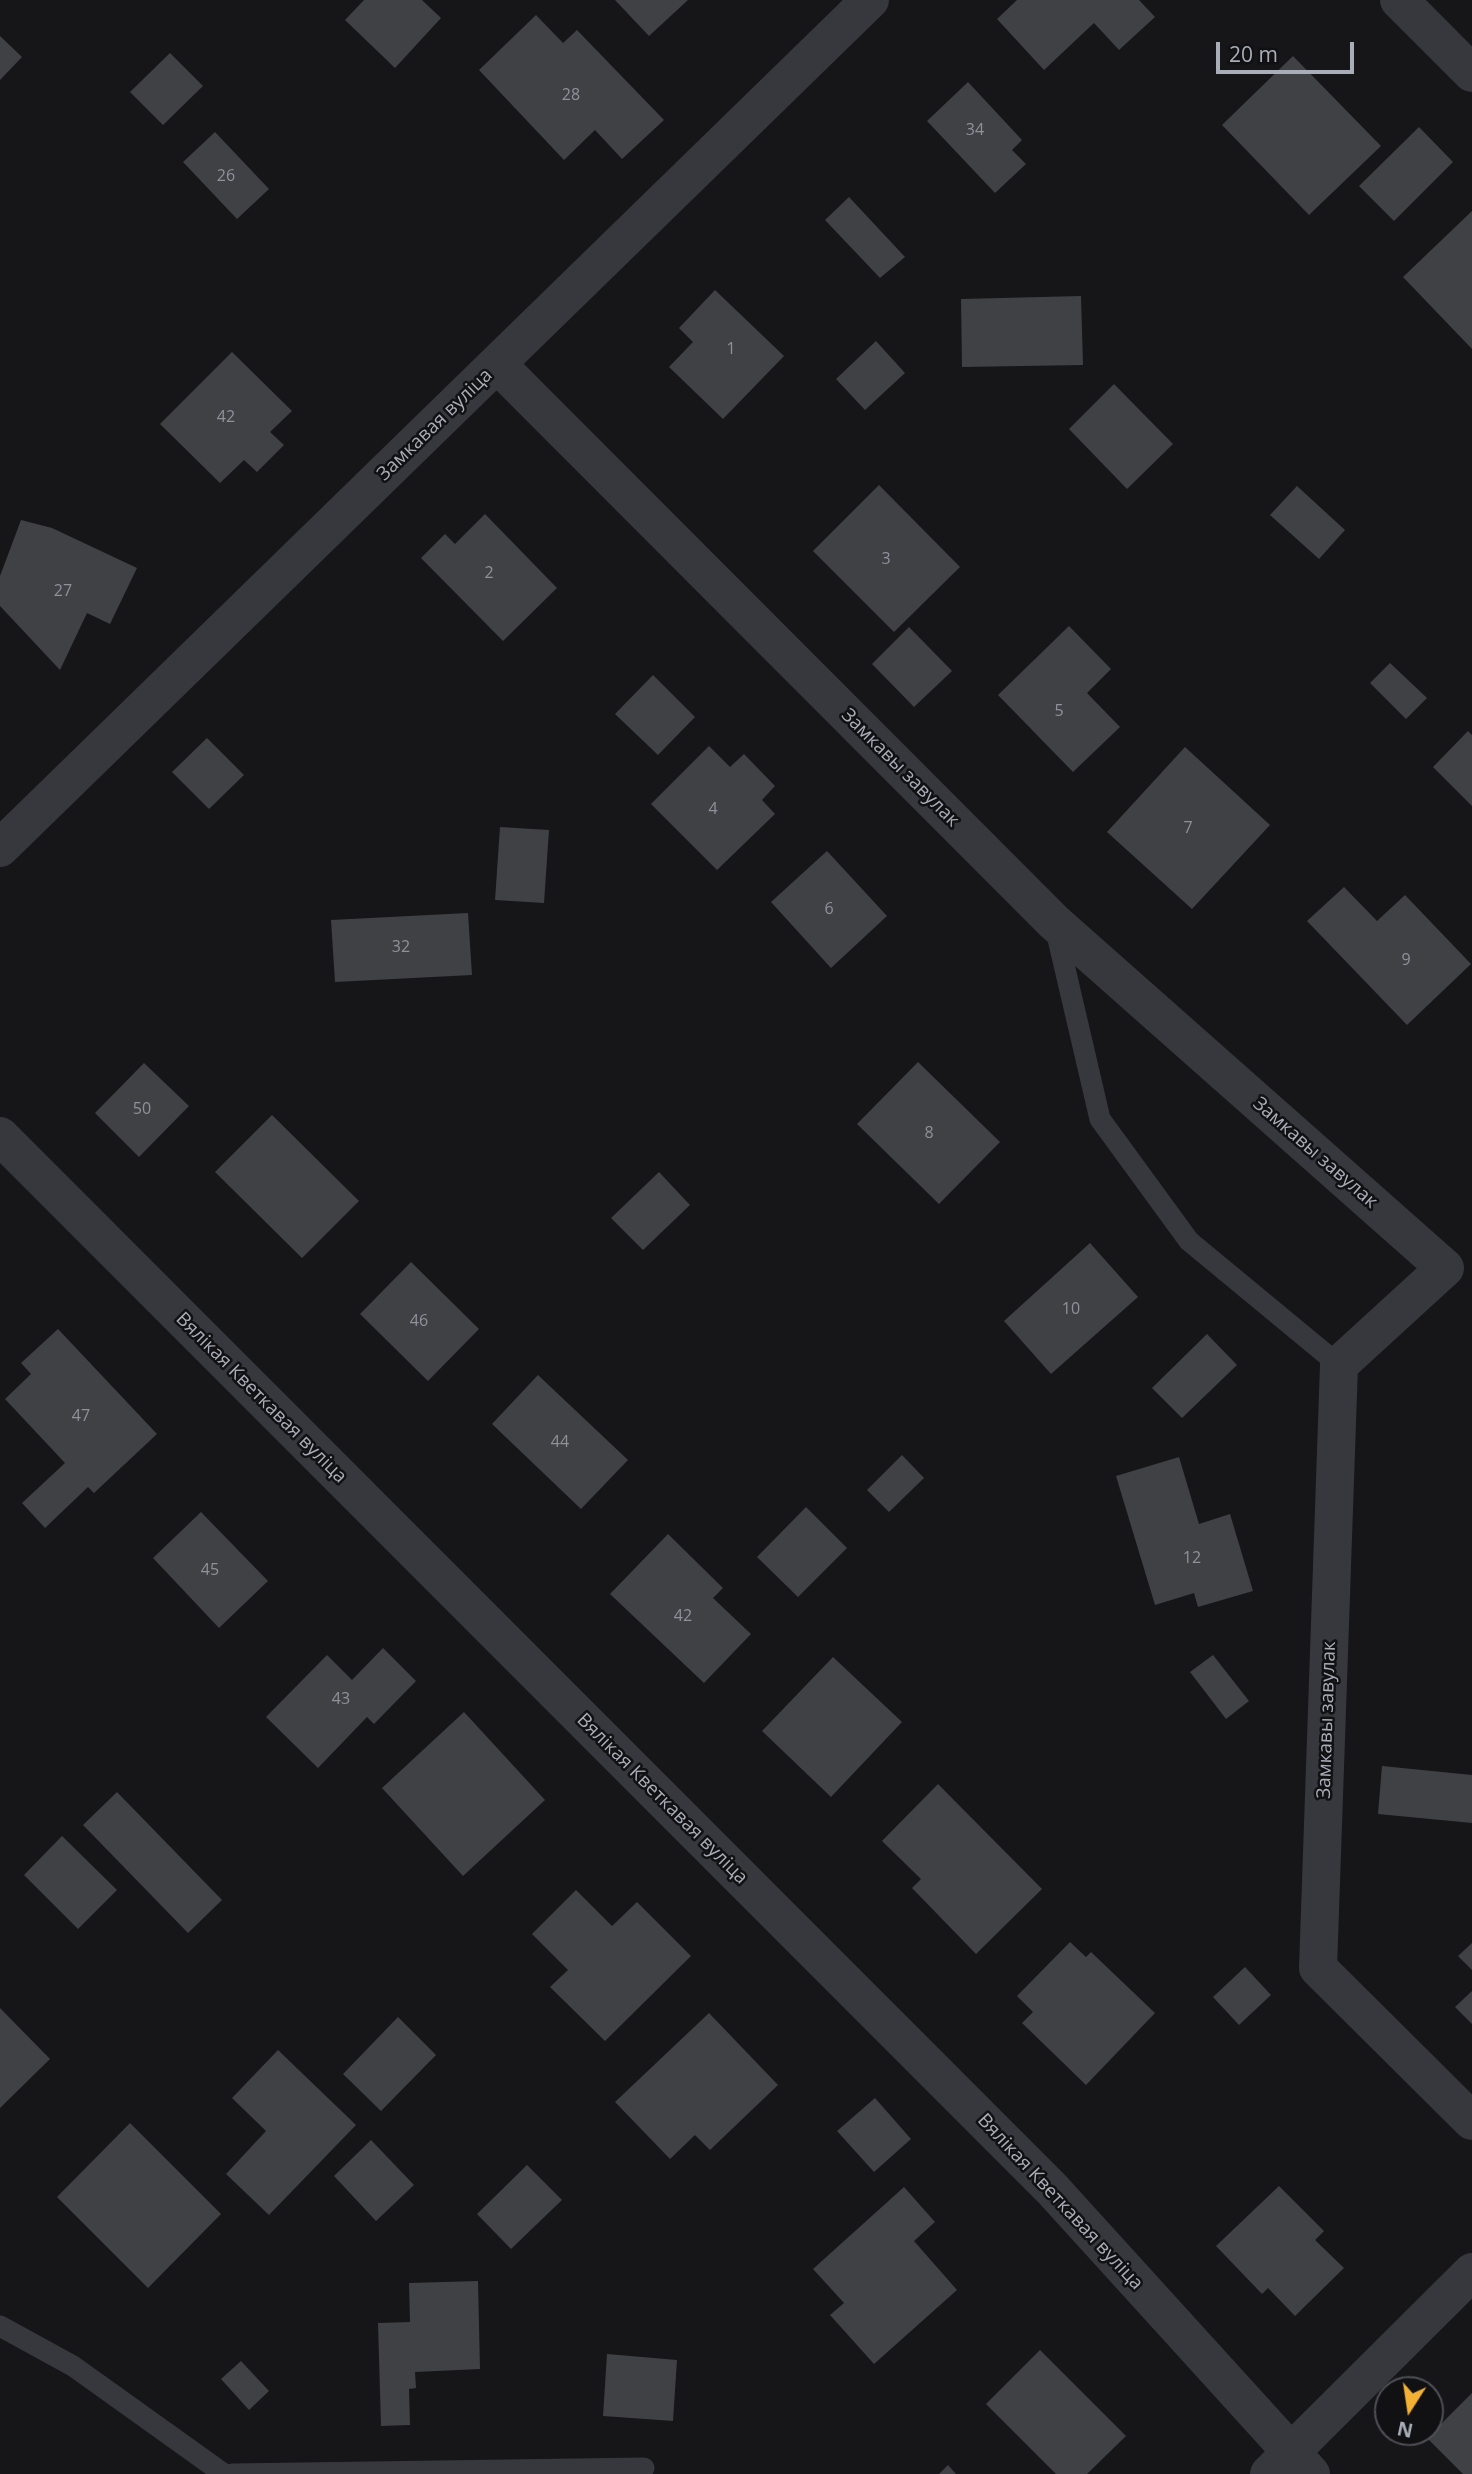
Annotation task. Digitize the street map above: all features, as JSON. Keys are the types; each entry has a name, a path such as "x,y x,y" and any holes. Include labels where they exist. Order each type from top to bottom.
{"street":[{"name":"Замкавая вуліца","path":"0,848 870,0"},
{"path":"1399,0 1472,73"},
{"name":"Замкавы завулак","path":"497,364 1054,922 1445,1268 1339,1365 1318,1968 1472,2121"},
{"name":"Вялікая Кветкавая вуліца","path":"0,1136 1052,2189 1290,2467"},
{"path":"1290,2467 1472,2272"}],"lane":[{"path":"1054,922 1100,1119 1189,1241 1339,1365"},
{"path":"0,2326 73,2366 224,2474"},
{"path":"232,2474 644,2468"}],"building":[{"path":"364,0 422,0 441,18 395,68 345,20"},
{"path":"615,0 688,0 649,36"},
{"path":"1017,0 1139,0 1155,17 1119,50 1094,23 1044,70 997,19"},
{"path":"536,15 563,43 577,30 664,120 622,159 595,130 564,160 479,70"},
{"path":"0,36 22,57 0,80"},
{"path":"170,53 203,86 163,125 130,92"},
{"path":"1293,56 1381,146 1309,215 1222,125"},
{"path":"968,82 1022,140 1012,150 1026,164 995,193 927,121"},
{"path":"1419,127 1453,162 1394,221 1359,186"},
{"path":"215,132 269,189 237,219 183,162"},
{"path":"849,197 905,257 880,278 825,220"},
{"path":"1472,211 1472,349 1403,277"},
{"path":"715,290 784,356 723,419 669,367 693,342 679,328"},
{"path":"1081,296 1083,365 962,367 961,299"},
{"path":"876,341 905,373 865,410 836,379"},
{"path":"232,352 292,411 270,432 284,445 257,472 244,460 220,483 160,424"},
{"path":"1114,384 1173,444 1127,489 1069,429"},
{"path":"879,485 960,567 894,632 813,551"},
{"path":"1297,486 1345,530 1319,559 1270,515"},
{"path":"485,514 557,588 503,641 421,558 445,534 455,544"},
{"path":"21,520 52,528 137,568 110,624 87,613 60,670 0,606 0,576"},
{"path":"1069,626 1111,669 1087,693 1120,727 1073,772 998,695"},
{"path":"909,627 952,671 914,707 872,664"},
{"path":"1390,663 1427,698 1406,719 1370,683"},
{"path":"653,675 695,717 658,755 615,714"},
{"path":"1468,731 1472,735 1472,806 1433,767"},
{"path":"207,738 244,775 209,809 172,772"},
{"path":"709,746 730,767 744,754 775,786 762,800 775,814 717,870 651,804"},
{"path":"1185,747 1270,825 1192,909 1107,832"},
{"path":"500,827 549,830 544,903 495,900"},
{"path":"827,851 887,916 831,968 771,902"},
{"path":"1344,887 1377,921 1405,895 1471,964 1407,1025 1307,921"},
{"path":"468,913 472,975 335,982 331,920"},
{"path":"918,1062 1000,1142 939,1204 857,1124"},
{"path":"144,1063 189,1106 139,1157 95,1113"},
{"path":"272,1115 359,1201 302,1258 215,1172"},
{"path":"659,1172 690,1205 643,1250 611,1218"},
{"path":"1090,1243 1138,1297 1051,1374 1004,1321"},
{"path":"411,1262 479,1329 428,1381 360,1314"},
{"path":"58,1329 157,1434 94,1493 88,1487 45,1528 22,1503 65,1463 5,1399 31,1374 21,1363"},
{"path":"1207,1334 1237,1365 1182,1418 1152,1388"},
{"path":"538,1375 628,1460 581,1509 492,1424"},
{"path":"902,1455 924,1478 889,1512 867,1490"},
{"path":"1179,1457 1199,1524 1230,1514 1253,1591 1198,1607 1194,1593 1155,1605 1116,1476"},
{"path":"806,1507 847,1548 798,1597 757,1557"},
{"path":"201,1512 268,1581 219,1628 153,1558"},
{"path":"668,1534 723,1588 713,1598 751,1634 704,1683 610,1594"},
{"path":"383,1648 416,1681 374,1724 367,1717 318,1768 266,1717 327,1655 352,1680"},
{"path":"1213,1655 1249,1701 1226,1719 1190,1672"},
{"path":"833,1657 902,1722 831,1797 762,1731"},
{"path":"464,1712 545,1800 463,1876 382,1788"},
{"path":"1382,1766 1472,1775 1472,1823 1378,1814"},
{"path":"938,1784 1042,1889 976,1954 912,1888 921,1879 882,1841"},
{"path":"117,1792 222,1900 188,1933 83,1825"},
{"path":"62,1836 117,1890 78,1929 24,1875"},
{"path":"576,1890 612,1926 637,1902 691,1956 605,2041 550,1987 568,1970 532,1934"},
{"path":"1070,1942 1086,1957 1091,1952 1155,2013 1086,2085 1022,2023 1033,2012 1017,1996"},
{"path":"1472,1943 1472,1970 1458,1956"},
{"path":"1245,1967 1271,1995 1239,2025 1213,1997"},
{"path":"1472,1991 1472,2024 1455,2007"},
{"path":"0,2008 50,2059 0,2108"},
{"path":"709,2013 778,2085 710,2150 695,2135 670,2159 615,2102"},
{"path":"398,2017 436,2055 381,2111 343,2074"},
{"path":"278,2050 356,2125 269,2215 226,2174 266,2131 232,2098"},
{"path":"875,2098 911,2139 874,2172 837,2131"},
{"path":"130,2123 221,2214 148,2288 57,2197"},
{"path":"371,2140 414,2185 376,2221 334,2176"},
{"path":"527,2165 562,2200 511,2249 477,2214"},
{"path":"1279,2186 1324,2231 1315,2240 1344,2268 1295,2316 1268,2288 1262,2294 1216,2246"},
{"path":"904,2187 935,2222 914,2241 957,2290 874,2364 830,2315 844,2303 813,2269"},
{"path":"478,2281 480,2369 415,2372 416,2388 409,2389 410,2425 381,2426 378,2323 410,2322 409,2283"},
{"path":"1040,2350 1126,2436 1087,2474 1056,2474 986,2404"},
{"path":"607,2354 677,2360 673,2421 603,2416"},
{"path":"241,2361 269,2391 249,2410 221,2379"},
{"path":"1472,2393 1472,2474 1463,2474 1435,2446 1444,2446 1444,2421"},
{"path":"948,2465 956,2474 939,2474"}]}
